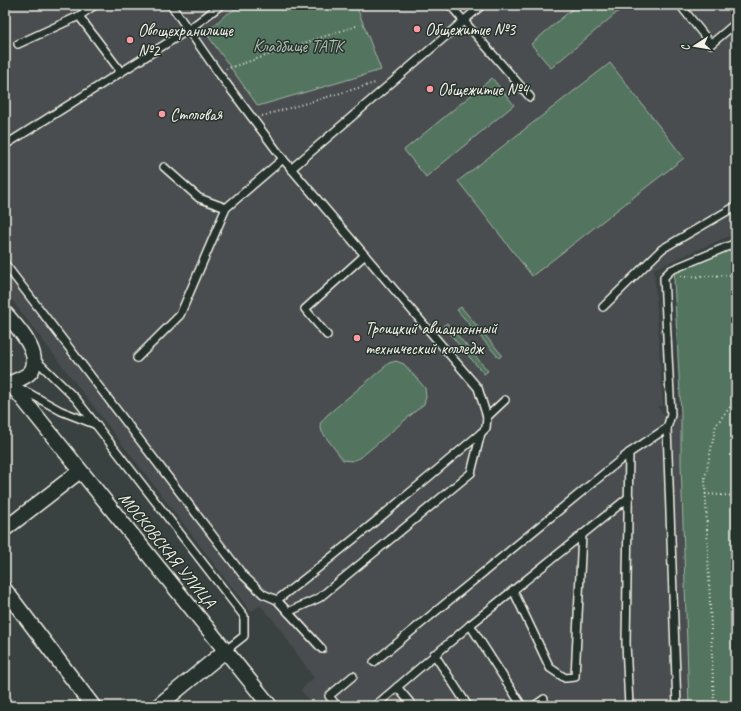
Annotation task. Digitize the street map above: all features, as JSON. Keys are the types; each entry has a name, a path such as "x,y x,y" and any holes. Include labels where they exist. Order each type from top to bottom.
{"street":[{"path":"5,313 30,345 34,358 32,370 23,377 8,384"},
{"name":"МОСКОВСКАЯ УЛИЦА","path":"8,384 270,706"},
{"path":"5,529 80,472"},
{"path":"5,590 94,706"},
{"path":"158,706 225,651"}],"lane":[{"path":"18,44 79,16 95,5"},
{"path":"171,5 218,72 291,169 478,388 487,417 486,428 481,433 303,581 277,600"},
{"path":"5,145 188,30 221,5"},
{"path":"450,5 530,97"},
{"path":"291,169 482,5"},
{"path":"680,5 712,44 736,23"},
{"path":"79,16 121,72"},
{"path":"137,358 180,315 226,208 283,159"},
{"path":"164,167 199,198 226,208"},
{"path":"603,307 662,249 736,206"},
{"path":"677,706 667,428 671,415 664,277 671,270 736,244"},
{"path":"327,335 305,309 365,255"},
{"path":"5,264 243,575 263,594 277,600 322,649"},
{"path":"34,358 76,399 244,616 244,636 225,651"},
{"path":"8,384 61,411 97,426"},
{"path":"487,417 505,400"},
{"path":"374,662 629,453 667,428"},
{"path":"288,612 319,598 471,473 481,433"},
{"path":"629,453 626,643 629,706"},
{"path":"376,706 434,654 629,497"},
{"path":"513,590 550,668 565,678 575,677 582,534"},
{"path":"470,625 522,706"},
{"path":"434,654 468,706"},
{"path":"337,706 329,696 353,676"},
{"path":"397,687 413,706"},
{"path":"534,706 544,699"}],"path":[{"path":"218,72 360,25"},
{"path":"253,119 376,83"},
{"path":"664,277 736,275"},
{"path":"714,706 705,478 716,425 735,402 736,324"},
{"path":"705,494 736,496"}],"shaded area":[{"name":"Троицкий авиационный технический колледж","path":"5,5 736,5 736,233 654,269 663,406 657,406 665,416 681,414 681,463 689,706 313,706 301,690 314,678 273,619 260,605 251,612 5,291"}],"green space":[{"name":"Кладбище ТАТК","path":"242,5 356,5 381,70 258,106 206,33 224,16"},
{"path":"577,5 626,5 551,68 531,44"},
{"path":"610,63 684,158 532,276 458,181"},
{"path":"492,78 514,105 426,177 404,150"},
{"path":"736,247 736,706 689,706 681,463 681,414 674,280 675,271"},
{"path":"461,307 502,355 499,358 457,310"},
{"path":"447,323 488,371 484,374 443,326"},
{"path":"396,361 404,364 425,388 426,397 424,404 360,458 352,461 343,460 322,432 320,424 326,416 389,363"}],"place":[{"name":"Общежитие №3","path":"417,29"},
{"name":"Овощехранилище №2","path":"130,40"},
{"name":"Общежитие №4","path":"430,89"},
{"name":"Столовая","path":"162,114"},
{"name":"Троицкий авиационный технический колледж","path":"357,338"}]}
